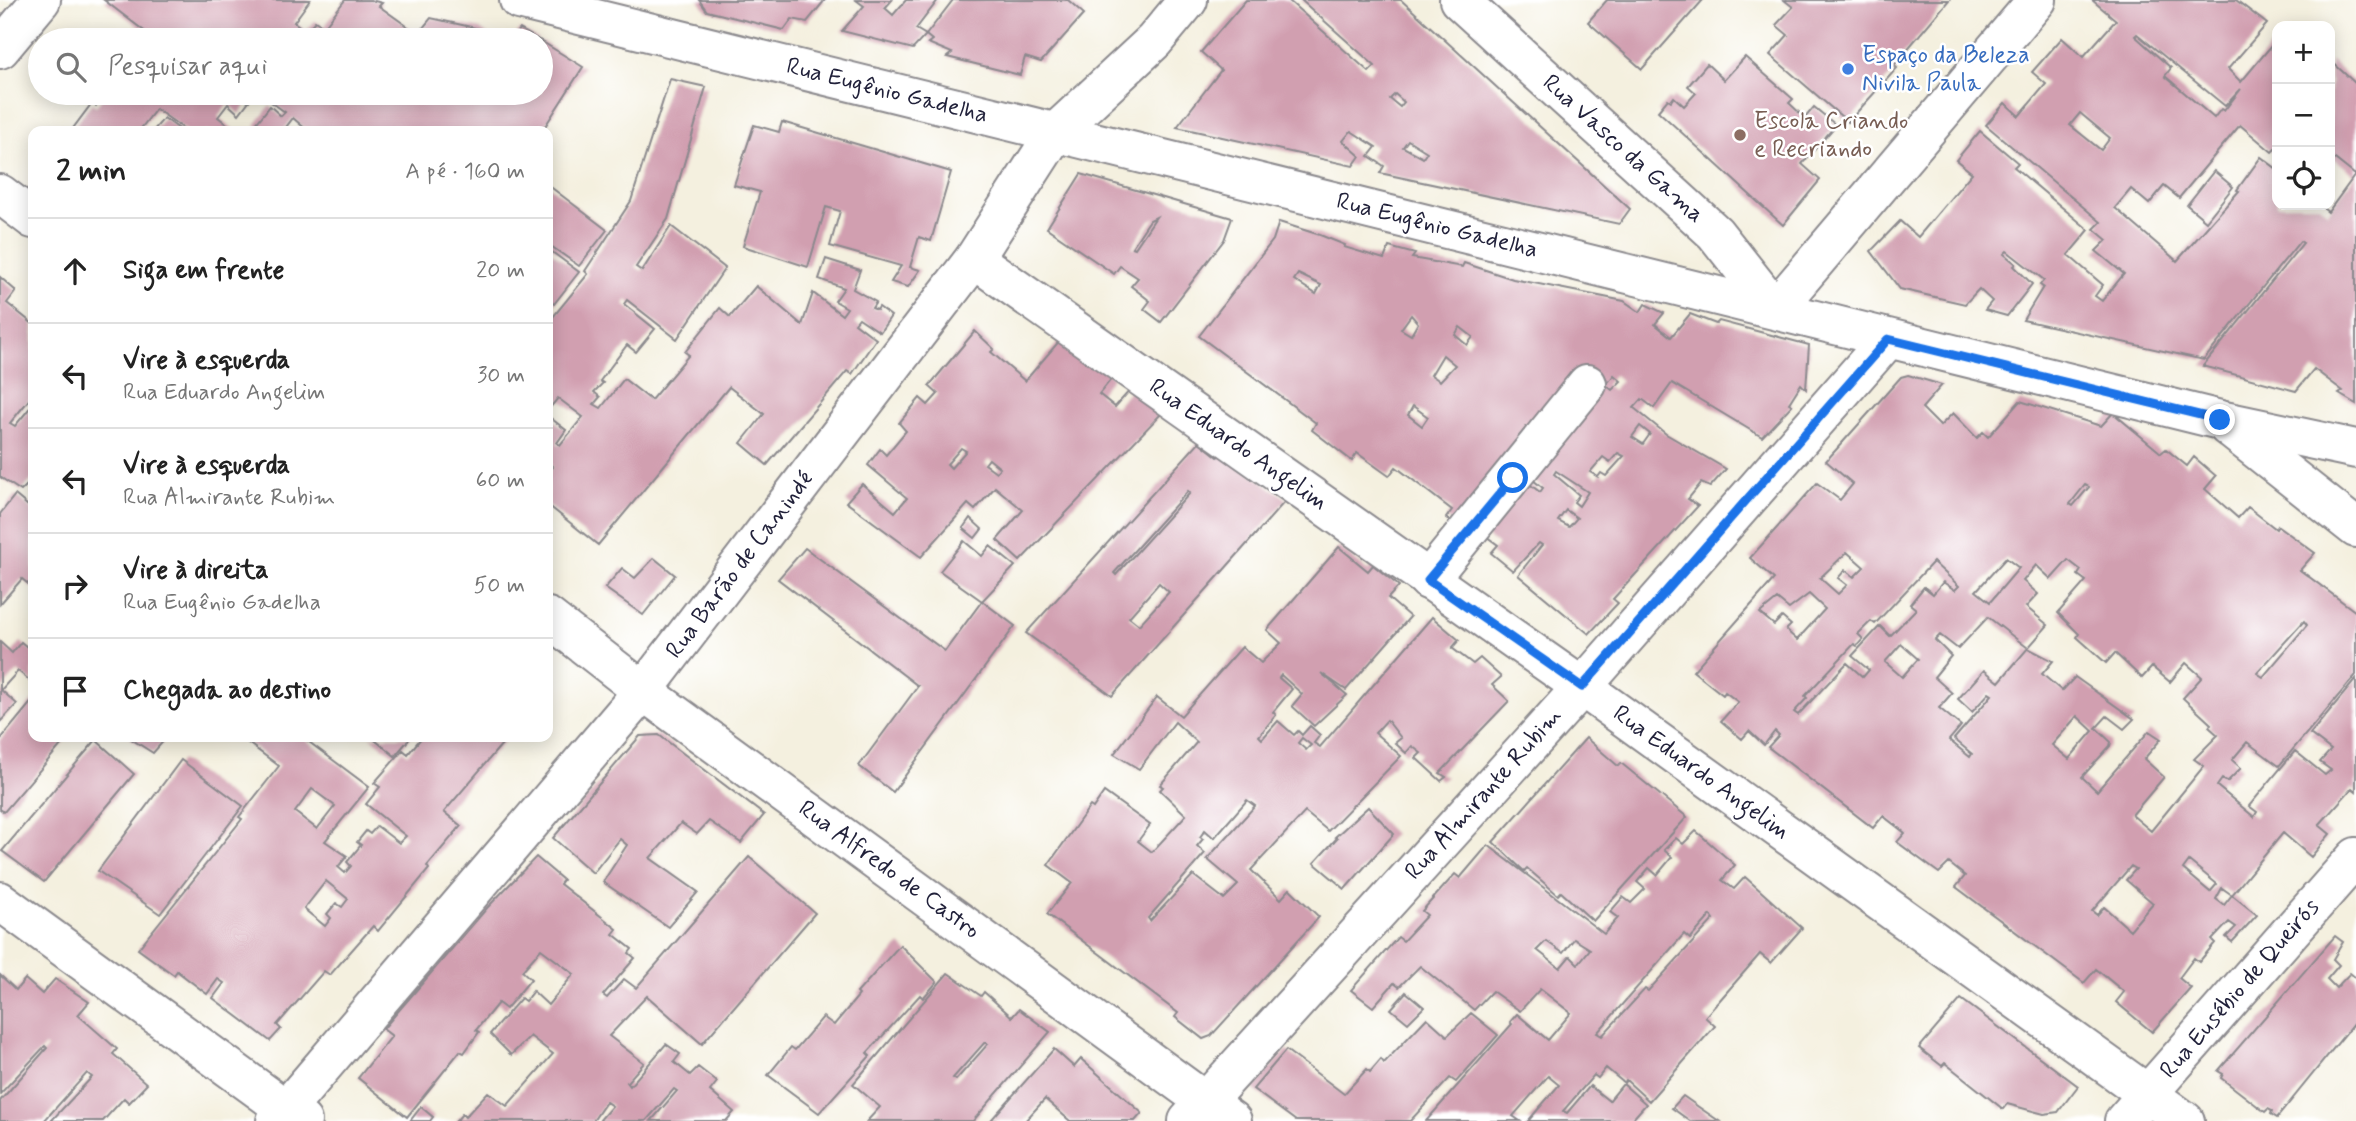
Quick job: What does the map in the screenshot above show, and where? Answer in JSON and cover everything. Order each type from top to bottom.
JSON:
[{"type":"street","points":[[0,49],[41,0]]},
{"type":"street","name":"Rua Eugênio Gadelha","points":[[519,0],[614,11],[1055,133],[2220,420],[2356,449]]},
{"type":"street","name":"Rua Barão de Canindé","points":[[288,1117],[643,691],[974,258],[1055,133],[1154,41],[1188,0]]},
{"type":"street","name":"Rua Vasco da Gama","points":[[1459,0],[1715,233],[1775,309]]},
{"type":"street","points":[[1775,309],[2037,0]]},
{"type":"street","points":[[0,194],[28,215]]},
{"type":"street","name":"Rua Eduardo Angelim","points":[[974,258],[1582,687],[2136,1108],[2185,1121]]},
{"type":"street","name":"Rua Almirante Rubim","points":[[1208,1115],[1888,339]]},
{"type":"street","points":[[1428,580],[1587,384]]},
{"type":"street","points":[[2220,420],[2356,528]]},
{"type":"street","name":"Rua Alfredo de Castro","points":[[553,621],[1208,1115]]},
{"type":"street","name":"Rua Eusébio de Queirós","points":[[2136,1108],[2356,857]]},
{"type":"street","points":[[0,901],[288,1117]]},
{"type":"building","points":[[104,0],[310,0],[294,22],[302,28],[140,28]]},
{"type":"building","points":[[345,0],[371,0],[382,3],[379,6],[410,28],[309,28],[315,21],[324,27]]},
{"type":"building","points":[[699,0],[825,0],[807,22],[792,19],[784,30],[707,11]]},
{"type":"building","points":[[856,0],[892,0],[885,8],[893,15],[906,0],[938,0],[916,29],[926,35],[913,49],[842,31],[864,6]]},
{"type":"building","points":[[953,0],[1068,0],[1084,14],[1041,62],[1025,57],[1020,75],[947,57],[952,53],[928,43],[932,40],[926,35]]},
{"type":"building","points":[[1246,0],[1288,0],[1369,72],[1375,66],[1301,0],[1401,0],[1630,209],[1619,224],[1380,173],[1384,166],[1369,156],[1376,147],[1351,131],[1343,141],[1360,156],[1353,166],[1177,127],[1221,70],[1201,52]],"holes":[[[1395,94],[1404,102],[1400,107],[1390,99]],[[1408,140],[1427,152],[1423,158],[1403,147]]]},
{"type":"building","points":[[1607,0],[1703,0],[1642,69],[1588,22]]},
{"type":"building","points":[[1784,0],[1949,0],[1894,65],[1897,68],[1848,122],[1770,55],[1788,35],[1776,25],[1793,7]]},
{"type":"building","points":[[2092,0],[2236,0],[2267,24],[2228,69],[2241,82],[2272,45],[2272,152],[2240,125],[2179,198],[2164,186],[2149,204],[2131,189],[2115,208],[2177,261],[2239,191],[2237,190],[2261,157],[2272,165],[2272,210],[2335,210],[2335,202],[2355,175],[2335,159],[2335,65],[2356,84],[2356,404],[2339,394],[2343,391],[2314,369],[2296,391],[2203,366],[2303,243],[2300,241],[2204,360],[2023,320],[2043,287],[2040,285],[2044,280],[2007,251],[2004,254],[2032,284],[2007,316],[1985,310],[1992,301],[1979,289],[1965,304],[1900,289],[1871,251],[1900,221],[1918,237],[1972,173],[1956,160],[1980,131],[2018,163],[2014,167],[2089,230],[2068,255],[2103,285],[2095,296],[2102,301],[2124,274],[2096,251],[2107,240],[2094,229],[2101,222],[1986,125],[2005,103],[2019,116],[2046,84],[2032,72],[2062,38],[2083,57],[2116,20]],"holes":[[[2137,34],[2225,106],[2241,89],[2224,111],[2221,109],[2214,118],[2165,76],[2171,68],[2135,36]],[[2080,113],[2110,138],[2101,150],[2070,125]]]},
{"type":"building","points":[[431,18],[476,28],[423,28]]},
{"type":"building","points":[[553,48],[583,67],[545,126],[302,126],[293,118],[287,126],[255,125],[270,106],[281,116],[285,112],[275,105],[553,105]]},
{"type":"building","points":[[1745,57],[1793,99],[1789,103],[1805,118],[1814,107],[1836,125],[1802,164],[1820,180],[1783,225],[1658,111],[1668,99],[1671,101],[1674,97],[1684,106],[1696,93],[1688,86],[1707,64],[1724,80]]},
{"type":"building","points":[[670,79],[706,87],[668,219],[636,267],[642,271],[671,226],[725,268],[677,339],[627,300],[624,304],[655,329],[636,352],[627,345],[600,381],[603,383],[594,392],[600,397],[594,404],[601,408],[624,379],[651,400],[689,355],[685,352],[720,308],[730,317],[756,286],[802,325],[813,293],[842,315],[847,308],[835,301],[844,288],[819,279],[826,259],[860,270],[853,289],[876,302],[872,308],[877,310],[879,307],[891,316],[880,332],[859,318],[855,323],[876,339],[852,374],[847,371],[767,465],[741,443],[764,414],[729,387],[598,545],[553,509],[553,420],[566,430],[557,443],[560,445],[583,417],[558,398],[553,404],[553,317],[588,274],[585,271],[631,201]]},
{"type":"building","points":[[90,105],[227,105],[218,117],[230,126],[180,126],[156,109],[143,126],[75,126]]},
{"type":"building","points":[[229,105],[246,105],[239,114]]},
{"type":"building","points":[[164,118],[175,126],[157,126]]},
{"type":"building","points":[[782,122],[951,172],[931,241],[919,237],[910,267],[920,270],[908,287],[891,282],[901,266],[830,246],[840,211],[826,207],[808,267],[743,246],[760,192],[734,185],[754,125],[779,132]]},
{"type":"building","points":[[2214,171],[2233,187],[2206,221],[2187,205]]},
{"type":"building","points":[[1081,174],[1232,218],[1224,240],[1161,322],[1144,309],[1150,301],[1131,286],[1138,278],[1120,266],[1114,274],[1047,228]],"holes":[[[1156,217],[1135,248],[1132,247],[1150,220]]]},
{"type":"building","points":[[553,189],[607,230],[579,266],[553,248]]},
{"type":"building","points":[[1279,222],[1384,259],[1389,247],[1415,254],[1412,258],[1462,267],[1464,263],[1513,279],[1624,301],[1640,312],[1645,304],[1664,313],[1655,324],[1671,337],[1690,314],[1716,324],[1719,321],[1809,345],[1806,389],[1801,384],[1789,403],[1792,405],[1762,437],[1672,383],[1654,408],[1642,399],[1634,408],[1666,434],[1726,469],[1710,487],[1701,483],[1688,499],[1698,506],[1613,599],[1618,603],[1589,634],[1518,575],[1542,545],[1539,543],[1513,571],[1491,553],[1498,545],[1479,531],[1521,478],[1540,492],[1543,488],[1533,480],[1547,464],[1536,455],[1463,530],[1446,518],[1452,510],[1396,467],[1389,476],[1357,453],[1352,461],[1312,430],[1316,423],[1199,336],[1273,240]],"holes":[[[1298,274],[1321,285],[1316,294],[1294,280]],[[1411,315],[1418,323],[1411,335],[1401,329]],[[1460,327],[1473,337],[1467,345],[1455,335]],[[1443,355],[1455,365],[1440,381],[1431,375]],[[1614,375],[1621,381],[1612,390],[1606,385]],[[1413,406],[1428,417],[1422,426],[1408,415]],[[1640,426],[1650,434],[1643,444],[1632,437]],[[1618,453],[1624,456],[1606,476],[1601,473],[1598,477],[1590,472],[1603,457],[1610,462]],[[1556,471],[1588,492],[1579,506],[1574,502],[1579,495],[1554,474]],[[1566,510],[1577,518],[1569,527],[1558,521]]]},
{"type":"building","points":[[553,253],[579,272],[553,303]]},
{"type":"building","points":[[0,277],[16,291],[7,303],[28,320],[28,401],[10,423],[15,426],[28,410],[28,484],[21,491],[0,477]]},
{"type":"building","points":[[975,331],[994,349],[991,352],[1025,381],[1061,339],[1113,377],[1099,394],[1115,407],[1130,390],[1162,413],[1020,561],[997,540],[1023,510],[995,487],[975,510],[968,504],[921,557],[846,502],[862,484],[895,512],[907,498],[868,465],[880,449],[886,455],[906,431],[899,423],[920,398],[928,405],[938,394],[929,386]],"holes":[[[961,448],[966,451],[951,468],[947,464]],[[989,459],[1000,468],[996,472],[985,464]]]},
{"type":"building","points":[[1908,375],[1942,385],[1922,408],[1940,426],[1953,413],[1977,438],[1983,432],[1988,437],[2020,401],[2101,426],[2113,413],[2161,453],[2166,449],[2187,466],[2194,457],[2216,476],[2205,489],[2238,518],[2248,507],[2276,529],[2278,526],[2315,553],[2300,570],[2356,612],[2356,675],[2279,766],[2247,742],[2232,760],[2241,768],[2227,782],[2222,779],[2217,786],[2254,817],[2257,812],[2249,806],[2295,751],[2325,775],[2331,770],[2320,762],[2331,750],[2310,734],[2356,679],[2356,791],[2352,788],[2319,825],[2330,834],[2311,857],[2283,833],[2232,895],[2257,915],[2232,942],[2226,937],[2236,927],[2229,922],[2212,940],[2215,943],[2199,962],[2194,958],[2179,978],[2191,988],[2152,1032],[2116,1002],[2124,992],[2096,969],[2084,983],[1956,887],[1965,876],[1949,863],[1939,873],[1897,842],[1905,833],[1883,816],[1873,828],[1768,747],[1779,735],[1775,731],[1764,745],[1749,731],[1742,739],[1721,721],[1738,702],[1725,692],[1723,695],[1693,671],[1774,579],[1750,558],[1817,483],[1840,500],[1853,484],[1826,461],[1901,377]],"holes":[[[2085,485],[2089,487],[2073,506],[2070,504]],[[1847,552],[1864,567],[1854,577],[1845,570],[1838,578],[1847,585],[1838,594],[1820,578]],[[2006,558],[2019,568],[1990,602],[1976,591]],[[2068,560],[2081,570],[2078,575],[2086,581],[2058,613],[2079,634],[2077,637],[2106,663],[2115,653],[2142,678],[2152,667],[2170,682],[2186,663],[2202,677],[2183,698],[2211,724],[2209,727],[2218,735],[2194,759],[2204,766],[2151,831],[2132,815],[2164,777],[2144,759],[2161,739],[2149,731],[2097,791],[2082,777],[2110,746],[2111,742],[2096,728],[2107,716],[2124,729],[2134,719],[2075,677],[2062,691],[2042,674],[2053,661],[2028,648],[2048,625],[2026,607],[2038,594],[2023,581],[2036,565],[2051,579]],[[1933,562],[1959,586],[1955,590],[1943,582],[1933,594],[1924,587],[1910,604],[1916,609],[1890,636],[1880,626],[1852,656],[1869,670],[1863,677],[1847,663],[1798,715],[1794,712],[1807,698],[1805,696],[1854,644],[1857,646],[1863,639],[1858,634],[1871,621],[1875,624]],[[1809,594],[1825,609],[1797,640],[1786,630],[1791,625],[1782,617],[1774,625],[1760,613],[1777,599],[1789,609]],[[1988,617],[2028,648],[1999,682],[1984,670],[1958,699],[1972,712],[1989,693],[1992,695],[1954,739],[1972,754],[1970,757],[1949,740],[1961,726],[1939,708],[1952,693],[1934,677],[1951,656],[1935,640],[1940,635],[1958,649]],[[2304,621],[2307,625],[2263,677],[2257,673]],[[1901,644],[1918,659],[1902,677],[1885,662]],[[2077,716],[2093,731],[2069,759],[2052,745]],[[2189,861],[2217,884],[2210,892],[2183,869]],[[2131,866],[2136,869],[2126,880],[2153,903],[2130,930],[2104,907],[2097,915],[2092,911]],[[2222,888],[2232,895],[2224,905],[2216,899]]]},
{"type":"building","points":[[1199,442],[1218,457],[1222,453],[1287,499],[1112,696],[1026,633]],"holes":[[[1188,491],[1190,493],[1116,575],[1114,573]],[[1159,583],[1169,592],[1139,625],[1129,617]]]},
{"type":"building","points":[[15,495],[28,506],[28,584],[22,579],[0,604],[0,514]]},
{"type":"building","points":[[970,518],[982,529],[975,538],[963,528]]},
{"type":"building","points":[[964,541],[982,556],[990,546],[1015,566],[982,601],[940,571]]},
{"type":"building","points":[[1339,547],[1368,571],[1373,565],[1399,586],[1388,598],[1410,617],[1346,690],[1321,673],[1347,695],[1314,726],[1292,706],[1302,694],[1281,675],[1279,678],[1292,689],[1273,712],[1276,715],[1259,736],[1262,739],[1278,721],[1294,735],[1298,731],[1302,735],[1310,726],[1320,735],[1314,743],[1320,747],[1432,617],[1459,640],[1452,648],[1473,664],[1480,658],[1501,677],[1492,685],[1509,701],[1440,773],[1446,777],[1441,781],[1416,758],[1421,753],[1412,746],[1406,753],[1395,743],[1401,738],[1387,720],[1375,733],[1401,756],[1328,831],[1305,812],[1251,870],[1281,899],[1290,889],[1319,917],[1211,1036],[1203,1039],[1175,1017],[1178,1013],[1047,914],[1072,883],[1048,865],[1090,806],[1093,808],[1104,792],[1150,825],[1138,841],[1152,852],[1186,815],[1160,790],[1163,787],[1160,785],[1197,742],[1175,722],[1139,769],[1114,754],[1157,697],[1181,716],[1242,647],[1261,663],[1281,643],[1267,630]],"holes":[[[1302,738],[1311,745],[1306,750],[1298,743]],[[1247,800],[1255,806],[1207,859],[1238,885],[1224,899],[1193,875],[1150,921],[1148,918],[1205,853],[1197,846],[1203,839],[1200,837],[1205,830],[1214,838]]]},
{"type":"building","points":[[805,548],[945,651],[982,601],[1015,626],[893,792],[859,766],[918,686],[778,579]]},
{"type":"building","points":[[654,558],[675,575],[643,615],[605,588],[622,568],[635,578]]},
{"type":"building","points":[[0,642],[12,653],[21,642],[28,648],[28,679],[18,671],[1,690],[17,704],[0,722]]},
{"type":"building","points":[[28,706],[28,742],[64,742],[4,812],[0,809],[0,740]]},
{"type":"building","points":[[659,735],[764,815],[741,843],[709,821],[697,834],[681,823],[650,858],[698,892],[668,927],[603,882],[627,845],[620,839],[593,873],[553,838],[640,736]]},
{"type":"building","points":[[1586,738],[1618,766],[1621,763],[1687,817],[1593,921],[1561,892],[1558,895],[1527,868],[1524,871],[1493,842]]},
{"type":"building","points":[[94,742],[98,742],[134,774],[44,882],[2,851]]},
{"type":"building","points":[[136,742],[163,742],[153,753]]},
{"type":"building","points":[[247,742],[309,742],[369,787],[325,841],[347,856],[338,867],[345,873],[351,866],[347,862],[361,845],[357,842],[366,831],[370,834],[377,826],[399,843],[406,836],[366,804],[380,787],[374,783],[403,750],[408,754],[418,742],[504,742],[444,812],[461,826],[427,866],[429,869],[378,931],[373,926],[330,975],[324,971],[277,1025],[281,1029],[270,1041],[213,998],[224,983],[218,979],[207,994],[177,971],[174,975],[138,949],[242,819],[239,817],[279,766]],"holes":[[[312,789],[335,806],[317,829],[295,812]],[[326,881],[348,899],[342,907],[336,903],[327,914],[331,918],[325,926],[304,909]]]},
{"type":"building","points":[[377,742],[407,742],[395,756]]},
{"type":"building","points":[[181,760],[243,806],[160,914],[98,871]]},
{"type":"building","points":[[1368,807],[1394,834],[1345,889],[1314,863],[1337,838],[1335,837]]},
{"type":"building","points":[[1696,831],[1735,865],[1722,880],[1734,889],[1745,877],[1802,928],[1771,963],[1760,954],[1705,1017],[1715,1026],[1649,1101],[1626,1080],[1624,1083],[1606,1068],[1598,1078],[1594,1075],[1563,1111],[1567,1113],[1590,1086],[1609,1101],[1623,1084],[1646,1104],[1631,1121],[1528,1121],[1559,1085],[1548,1076],[1513,1116],[1520,1121],[1426,1121],[1512,1024],[1510,1022],[1517,1014],[1548,1040],[1571,1013],[1540,989],[1520,1011],[1492,991],[1474,1010],[1420,966],[1399,987],[1394,983],[1373,1007],[1351,990],[1398,937],[1403,941],[1427,915],[1422,911],[1455,874],[1460,878],[1488,845],[1604,934],[1618,918],[1610,912],[1623,897],[1631,903],[1645,889],[1637,882],[1649,868],[1657,875],[1672,857],[1664,850],[1676,838],[1683,844]],"holes":[[[1711,915],[1714,919],[1648,991],[1645,989],[1602,1036],[1597,1033],[1684,934],[1690,939]],[[1574,939],[1590,949],[1578,964],[1570,956],[1560,968],[1537,950],[1546,941],[1563,953]]]},
{"type":"building","points":[[536,857],[563,880],[560,884],[617,929],[613,934],[632,949],[629,953],[635,958],[603,995],[607,998],[624,979],[636,988],[749,857],[815,913],[702,1044],[647,996],[609,1036],[644,1063],[627,1082],[630,1086],[666,1044],[680,1054],[674,1062],[690,1075],[698,1067],[717,1082],[710,1091],[734,1112],[726,1121],[651,1121],[677,1091],[674,1089],[646,1121],[599,1121],[612,1106],[606,1102],[593,1121],[456,1121],[462,1114],[465,1117],[488,1092],[507,1106],[553,1054],[530,1036],[511,1055],[490,1034],[521,998],[525,1001],[533,991],[548,1005],[574,974],[541,949],[522,971],[531,979],[506,1009],[498,1003],[476,1030],[479,1032],[464,1053],[460,1051],[407,1117],[358,1078],[392,1036],[383,1029],[487,908]]},
{"type":"building","points":[[2335,936],[2343,942],[2333,959],[2339,965],[2327,979],[2336,988],[2350,973],[2356,978],[2356,1025],[2354,1023],[2277,1118],[2271,1114],[2272,1111],[2268,1109],[2265,1112],[2221,1078],[2223,1074],[2218,1071]]},
{"type":"building","points":[[900,945],[937,982],[923,998],[920,995],[867,1053],[870,1056],[819,1113],[768,1075],[791,1047],[795,1050],[823,1017],[834,1025],[859,995],[857,993]]},
{"type":"building","points":[[948,973],[981,996],[984,992],[1012,1017],[1019,1009],[1050,1032],[973,1121],[867,1121],[880,1107],[853,1084]],"holes":[[[985,1042],[988,1044],[956,1080],[953,1078]]]},
{"type":"building","points":[[0,975],[16,990],[25,979],[42,994],[55,979],[89,1002],[78,1015],[117,1049],[113,1054],[147,1084],[129,1103],[124,1098],[103,1121],[51,1121],[92,1077],[87,1073],[44,1121],[0,1121],[0,1101],[47,1048],[45,1046],[0,1094]]},
{"type":"building","points":[[1406,992],[1424,1007],[1408,1023],[1391,1009]]},
{"type":"building","points":[[1961,999],[2078,1086],[2058,1112],[2044,1114],[2007,1104],[2003,1109],[1945,1063],[1942,1066],[1919,1048]]},
{"type":"building","points":[[1471,1013],[1498,1035],[1456,1082],[1450,1078],[1410,1121],[1296,1121],[1253,1089],[1286,1050],[1344,1094],[1367,1069],[1370,1072],[1381,1059],[1384,1063],[1427,1018],[1447,1036]]},
{"type":"building","points":[[1054,1049],[1074,1067],[1081,1059],[1142,1113],[1135,1121],[1070,1121],[1045,1099],[1025,1121],[991,1120]]},
{"type":"building","points":[[1683,1096],[1719,1121],[1690,1121],[1672,1108]]},
{"type":"building","points":[[421,1107],[433,1117],[430,1121],[410,1121]]},
{"type":"place","name":"Espaço da Beleza Nivila Paula","points":[[1848,69]]},
{"type":"place","name":"Escola Criando e Recriando","points":[[1740,135]]},
{"type":"route","points":[[1513,478],[1428,580],[1582,687],[1888,339],[2220,420]]}]
